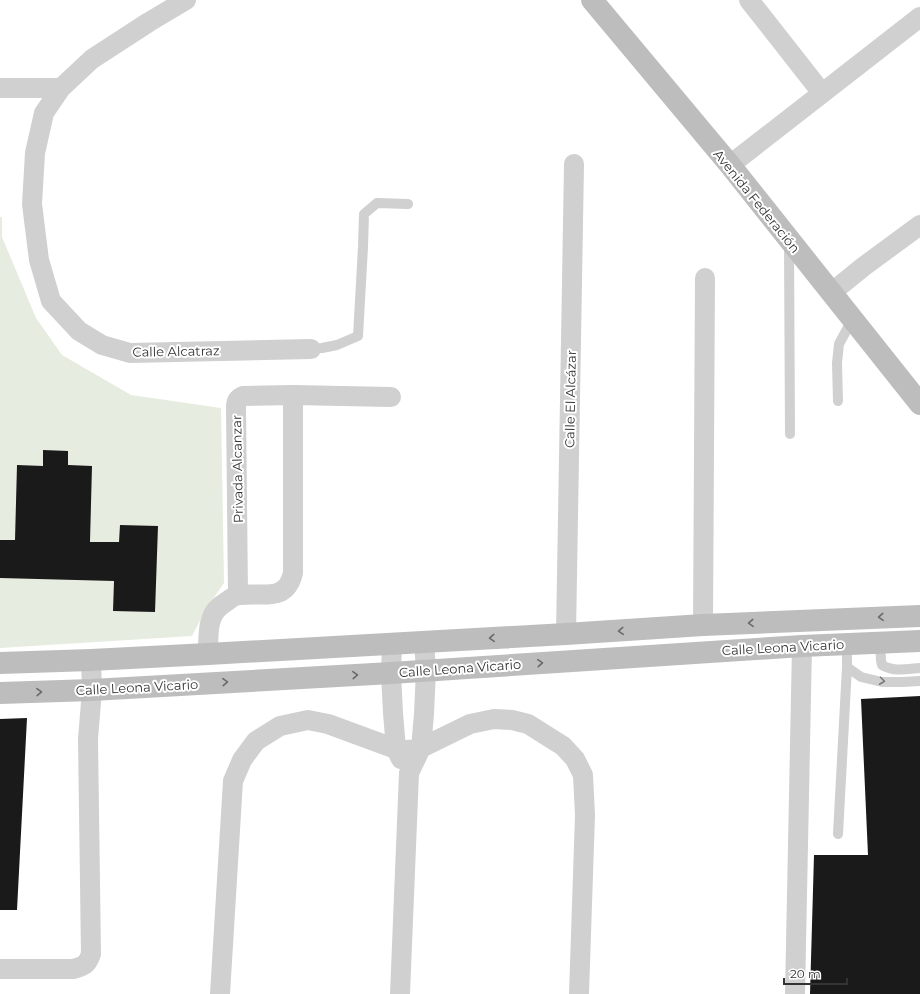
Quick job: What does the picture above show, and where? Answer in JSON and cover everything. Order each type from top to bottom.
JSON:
[{"type":"main road","name":"Avenida Federación","points":[[592,0],[730,165],[788,240],[920,404]]},
{"type":"main road","name":"Calle Leona Vicario","points":[[0,663],[208,654],[703,625],[920,616]]},
{"type":"main road","name":"Calle Leona Vicario","points":[[0,693],[92,690],[802,646],[920,641]]},
{"type":"street","name":"Calle Alcatraz","points":[[186,0],[92,59],[61,88],[44,113],[35,153],[32,204],[39,260],[51,301],[79,331],[102,345],[130,353],[311,349]]},
{"type":"street","points":[[749,0],[822,93]]},
{"type":"street","points":[[730,165],[920,17]]},
{"type":"street","points":[[0,88],[61,88]]},
{"type":"street","name":"Calle El Alcázar","points":[[566,634],[574,164]]},
{"type":"street","points":[[831,293],[863,267],[920,226]]},
{"type":"street","points":[[703,625],[705,278]]},
{"type":"street","points":[[208,654],[210,621],[215,611],[221,605],[238,595],[276,594],[285,589],[291,581],[293,573],[293,395]]},
{"type":"street","name":"Privada Alcanzar","points":[[238,595],[236,402],[239,398],[243,396],[293,395],[391,397]]},
{"type":"street","points":[[400,994],[409,773],[421,748],[426,670],[424,642]]},
{"type":"street","points":[[392,644],[393,713],[396,750],[409,773]]},
{"type":"street","points":[[795,994],[802,646]]},
{"type":"street","points":[[0,969],[73,969],[88,962],[91,954],[88,739],[92,690],[91,660]]},
{"type":"street","points":[[220,994],[233,781],[242,760],[256,741],[280,726],[308,720],[328,724],[396,750],[404,750],[421,748],[470,724],[494,719],[512,720],[528,724],[563,746],[575,759],[583,775],[585,815],[579,994]]},
{"type":"lane","points":[[311,349],[338,345],[358,336],[364,214],[377,202],[408,204]]},
{"type":"lane","points":[[788,240],[790,434]]},
{"type":"lane","points":[[838,401],[836,363],[840,344],[852,320]]},
{"type":"lane","points":[[880,643],[882,665],[887,668],[894,669],[920,668]]},
{"type":"lane","points":[[838,834],[847,644]]},
{"type":"lane","points":[[847,667],[861,677],[882,682],[920,681]]},
{"type":"shaded area","points":[[0,217],[2,217],[2,237],[36,318],[62,355],[131,395],[221,408],[224,583],[206,609],[192,636],[0,648]]},
{"type":"building","points":[[43,450],[68,451],[68,465],[92,466],[90,542],[119,542],[120,525],[158,526],[155,612],[113,611],[114,581],[0,578],[0,540],[15,540],[17,465],[43,466]]},
{"type":"building","points":[[920,696],[920,994],[810,994],[814,855],[868,855],[861,699]]},
{"type":"building","points":[[27,718],[17,910],[0,910],[0,719]]}]
